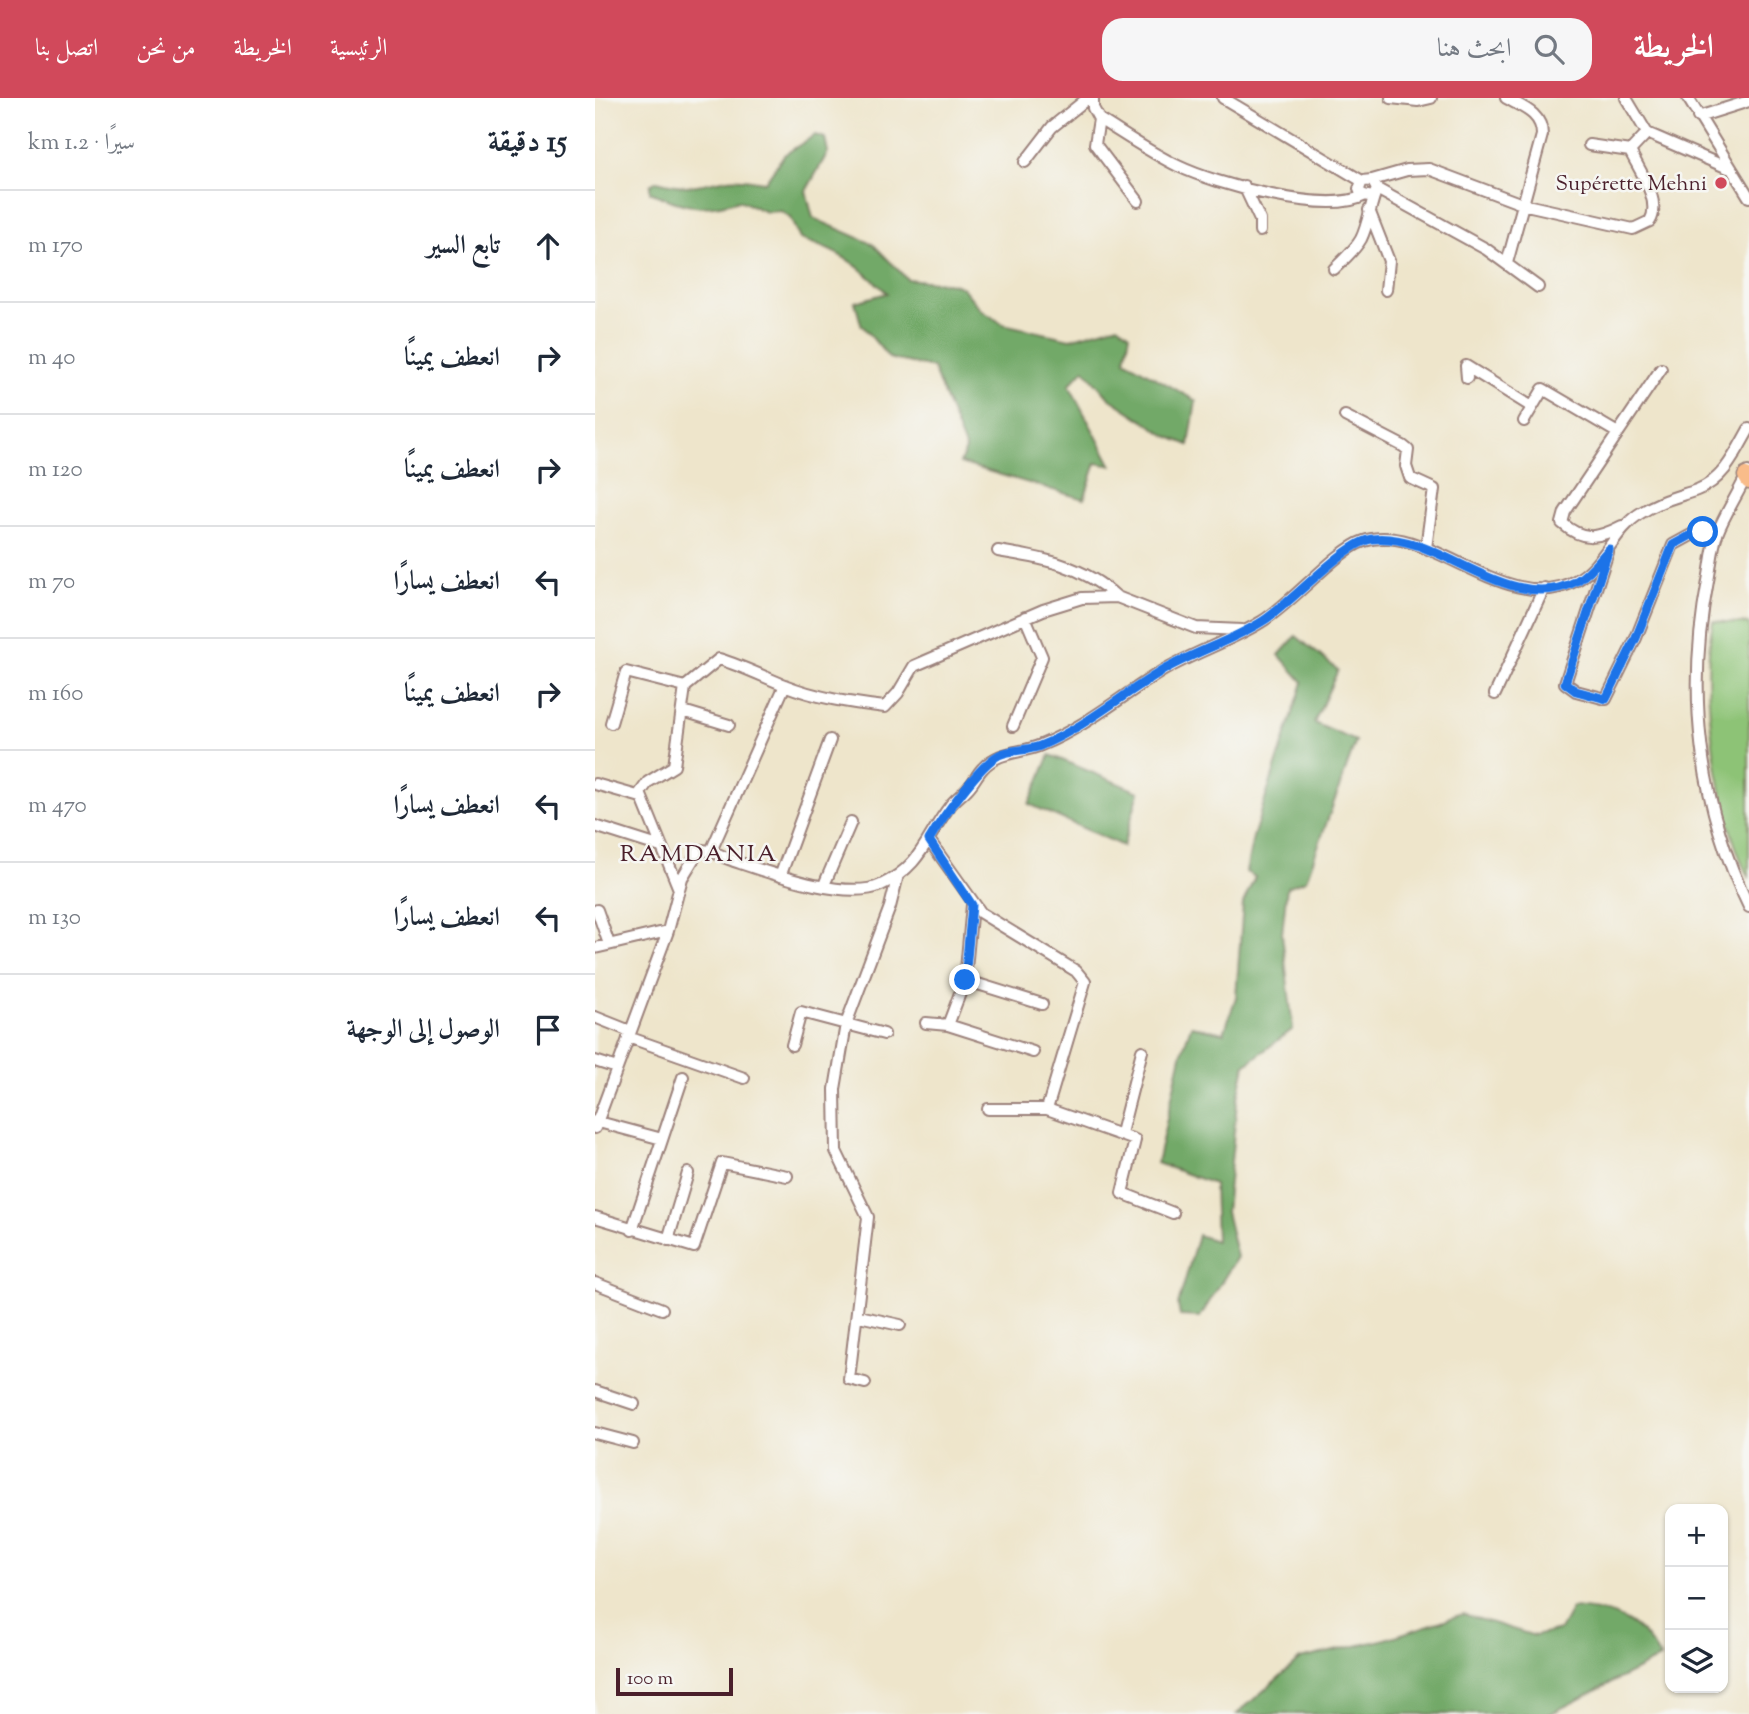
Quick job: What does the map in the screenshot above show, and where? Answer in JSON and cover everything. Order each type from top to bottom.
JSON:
[{"type":"street","points":[[1025,162],[1052,127],[1091,98],[1099,119],[1181,168],[1244,186],[1321,203],[1347,202],[1407,170],[1429,169],[1522,204],[1626,229],[1640,228],[1653,216],[1654,205],[1630,151]]},
{"type":"street","points":[[1223,98],[1369,189],[1507,263],[1538,287]]},
{"type":"street","points":[[1391,98],[1418,101],[1431,98]]},
{"type":"street","points":[[1506,98],[1534,115],[1542,127],[1507,263]]},
{"type":"street","points":[[1626,98],[1647,133],[1728,168]]},
{"type":"street","points":[[1688,98],[1728,168],[1749,197]]},
{"type":"street","points":[[1697,117],[1749,101]]},
{"type":"street","points":[[1099,119],[1095,145],[1138,201]]},
{"type":"street","points":[[1630,151],[1647,133]]},
{"type":"street","points":[[1590,145],[1630,151]]},
{"type":"street","points":[[1244,186],[1259,220],[1260,231]]},
{"type":"street","points":[[1334,269],[1360,241],[1369,210],[1369,189]]},
{"type":"street","points":[[1369,210],[1388,261],[1386,290]]},
{"type":"street","points":[[1467,378],[1466,366],[1532,407]]},
{"type":"street","points":[[1661,369],[1565,512],[1562,523],[1571,531],[1600,537],[1625,525],[1658,502],[1699,489],[1716,480],[1732,460],[1749,429]]},
{"type":"street","points":[[1524,421],[1542,389],[1618,433]]},
{"type":"street","points":[[1345,415],[1408,450],[1406,466],[1410,478],[1434,489],[1426,548]]},
{"type":"street","points":[[1748,476],[1717,535],[1698,652],[1699,732],[1719,834],[1730,868],[1749,907]]},
{"type":"street","points":[[662,1139],[596,1124],[668,931],[679,889],[695,853],[711,851],[824,886],[855,890],[880,886],[921,856],[952,804],[982,768],[999,755],[1039,746],[1166,669],[1245,630],[1291,601],[1352,546],[1382,539],[1426,548],[1490,579],[1544,589],[1575,581],[1609,549],[1625,525]]},
{"type":"street","points":[[1609,549],[1565,683],[1576,691],[1606,699],[1636,638],[1673,545],[1695,533],[1717,535]]},
{"type":"street","points":[[997,551],[1039,558],[1086,572],[1117,597],[1196,628],[1245,630]]},
{"type":"street","points":[[1495,694],[1544,589]]},
{"type":"street","points":[[679,889],[641,797],[643,786],[674,766],[685,687],[719,659],[743,666],[785,685],[842,702],[885,707],[898,693],[913,666],[1025,617],[1082,598],[1117,597]]},
{"type":"street","points":[[1013,726],[1042,657],[1025,617]]},
{"type":"street","points":[[611,723],[626,672],[685,687]]},
{"type":"street","points":[[711,851],[785,685]]},
{"type":"street","points":[[683,711],[729,725]]},
{"type":"street","points":[[781,874],[830,740]]},
{"type":"street","points":[[595,784],[641,797]]},
{"type":"street","points":[[824,886],[851,822]]},
{"type":"street","points":[[595,827],[661,847]]},
{"type":"street","points":[[929,840],[972,905],[1076,971],[1085,982],[1047,1109]]},
{"type":"street","points":[[865,1383],[849,1379],[859,1316],[868,1217],[836,1151],[835,1089],[846,1024],[890,907],[898,875]]},
{"type":"street","points":[[948,1025],[965,980],[972,905]]},
{"type":"street","points":[[597,910],[609,944]]},
{"type":"street","points":[[595,948],[668,931]]},
{"type":"street","points":[[965,980],[1042,1004]]},
{"type":"street","points":[[792,1045],[800,1013],[884,1034]]},
{"type":"street","points":[[595,1017],[629,1034],[744,1078]]},
{"type":"street","points":[[926,1023],[948,1025],[1033,1052]]},
{"type":"street","points":[[1121,1133],[1142,1051]]},
{"type":"street","points":[[595,1061],[617,1068]]},
{"type":"street","points":[[632,1230],[683,1077]]},
{"type":"street","points":[[988,1108],[1047,1109],[1135,1140],[1122,1193],[1173,1213]]},
{"type":"street","points":[[595,1217],[694,1247],[722,1163],[787,1176]]},
{"type":"street","points":[[668,1240],[688,1173]]},
{"type":"street","points":[[595,1283],[662,1309]]},
{"type":"street","points":[[859,1316],[900,1325]]},
{"type":"street","points":[[595,1391],[634,1404]]},
{"type":"street","points":[[595,1433],[633,1443]]},
{"type":"green space","points":[[815,135],[825,138],[828,152],[806,191],[813,218],[873,244],[907,279],[954,284],[963,288],[981,310],[1003,324],[1070,339],[1118,325],[1130,334],[1125,360],[1196,401],[1189,445],[1167,436],[1109,398],[1084,369],[1069,385],[1112,466],[1096,463],[1084,499],[960,463],[966,450],[933,368],[889,358],[861,324],[855,302],[887,293],[866,274],[837,254],[800,239],[790,218],[781,211],[766,212],[739,200],[715,206],[694,206],[650,192],[650,185],[657,181],[686,186],[732,179],[765,182],[784,155]]},
{"type":"green space","points":[[1713,621],[1749,624],[1749,879],[1728,822],[1714,752],[1708,682]]},
{"type":"green space","points":[[1296,636],[1338,670],[1314,723],[1356,741],[1306,880],[1287,887],[1282,934],[1293,1029],[1245,1065],[1237,1102],[1226,1212],[1237,1257],[1200,1317],[1180,1316],[1178,1305],[1198,1235],[1216,1241],[1214,1184],[1157,1163],[1181,1055],[1191,1026],[1224,1033],[1236,997],[1243,903],[1255,877],[1246,872],[1253,837],[1303,682],[1279,655]]},
{"type":"green space","points":[[1050,755],[1139,792],[1123,846],[1029,804]]},
{"type":"green space","points":[[1572,1608],[1601,1612],[1624,1620],[1643,1634],[1660,1658],[1550,1714],[1237,1714],[1300,1659],[1386,1639],[1463,1614],[1535,1636],[1560,1630]]},
{"type":"place","name":"Supérette Mehni","points":[[1721,183]]},
{"type":"district","name":"RAMDANIA","points":[[699,853]]},
{"type":"route","points":[[965,980],[972,905],[968,895],[929,840],[952,804],[969,787],[982,768],[999,755],[1039,746],[1059,736],[1166,669],[1262,622],[1291,601],[1352,546],[1370,539],[1394,540],[1426,548],[1490,579],[1544,589],[1565,586],[1575,581],[1586,574],[1609,549],[1565,683],[1576,691],[1608,699],[1673,545],[1695,533],[1703,532]]}]
